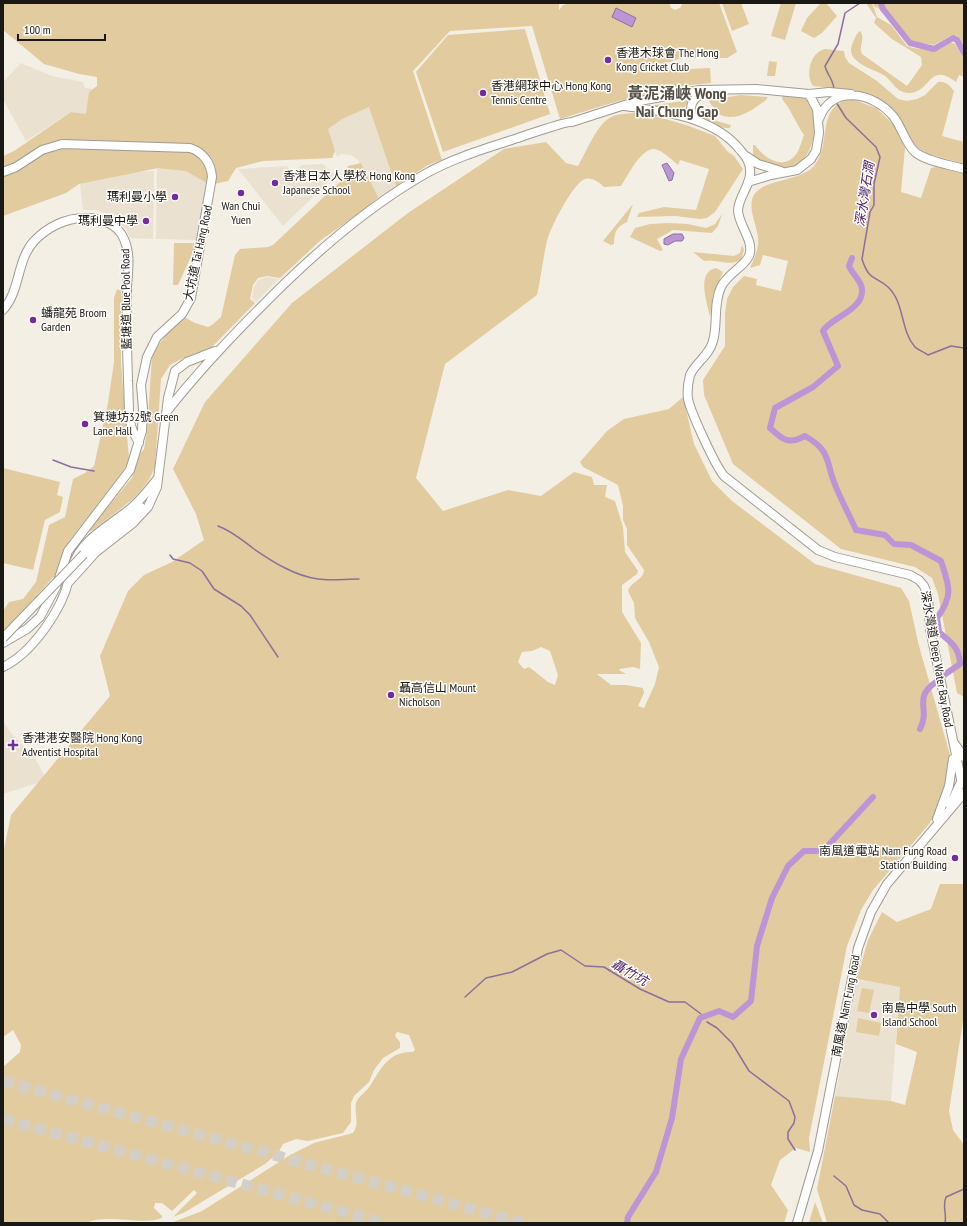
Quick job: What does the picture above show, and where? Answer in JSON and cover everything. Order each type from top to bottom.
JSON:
[{"type":"main road","points":[[168,410],[198,372],[218,350],[298,269],[357,220],[410,184],[443,166],[506,142],[558,126],[568,121],[572,122],[634,102],[693,91],[753,89],[834,96],[851,94],[874,102],[889,112],[916,154],[964,169]]},
{"type":"main road","points":[[694,119],[690,108],[692,102],[695,98],[708,91]]},
{"type":"main road","points":[[748,182],[783,172],[797,170],[811,159],[818,141],[819,119],[814,100],[809,94]]},
{"type":"main road","points":[[819,119],[825,106],[834,96]]},
{"type":"main road","points":[[624,106],[694,119],[719,130],[734,143],[745,156],[758,164],[783,172]]},
{"type":"main road","name":"大坑道 Tai Hang Road","points":[[3,172],[16,167],[42,150],[68,143],[186,147],[201,153],[209,164],[212,173],[212,186],[192,292],[184,311],[157,337],[147,357],[141,378],[143,421],[139,443],[130,470],[68,551],[56,587],[40,617],[28,629],[3,643]]},
{"type":"main road","name":"深水灣道 Deep Water Bay Road","points":[[745,156],[750,168],[748,182],[741,195],[738,209],[750,246],[750,253],[746,260],[727,278],[719,291],[712,346],[707,356],[693,370],[688,383],[690,406],[715,463],[721,473],[812,545],[830,556],[910,575],[922,584],[928,596],[930,629],[952,740],[962,780]]},
{"type":"main road","name":"藍塘道 Blue Pool Road","points":[[3,310],[10,302],[19,267],[25,254],[31,245],[44,232],[64,222],[86,217],[104,221],[117,230],[124,239],[128,255],[127,346],[130,421],[139,443]]},
{"type":"main road","points":[[68,583],[96,552],[133,523],[148,507],[154,495],[158,477],[171,381],[175,371],[187,362],[218,350]]},
{"type":"main road","points":[[187,362],[196,366],[198,372]]},
{"type":"main road","points":[[3,638],[74,563],[142,505],[150,495],[158,477]]},
{"type":"main road","points":[[5,666],[27,650],[49,624],[68,583],[73,563],[81,548],[132,507],[158,477]]},
{"type":"main road","points":[[929,834],[940,814],[949,786],[952,772],[952,740]]},
{"type":"main road","name":"深水灣道 Deep Water Bay Road","points":[[952,740],[964,757]]},
{"type":"main road","name":"南風道 Nam Fung Road","points":[[947,813],[962,780]]},
{"type":"main road","name":"南風道 Nam Fung Road","points":[[797,1223],[818,1151],[858,948],[871,912],[887,884],[964,793]]},
{"type":"shaded area","points":[[3,3],[559,3],[559,10],[563,5],[570,3],[669,3],[671,8],[675,10],[680,8],[683,3],[719,3],[737,52],[727,58],[681,58],[667,63],[669,70],[710,68],[711,83],[653,92],[560,119],[532,26],[450,31],[413,71],[442,160],[428,165],[396,186],[369,107],[342,119],[328,129],[335,151],[332,158],[263,161],[236,168],[228,181],[210,185],[186,171],[158,168],[79,184],[66,193],[3,216],[3,156],[14,151],[71,112],[86,114],[89,92],[97,86],[97,77],[79,74],[44,64],[3,30]]},
{"type":"shaded area","points":[[722,3],[741,3],[749,24],[732,31]]},
{"type":"shaded area","points":[[781,3],[796,3],[785,40],[771,36]]},
{"type":"shaded area","points":[[821,3],[826,3],[837,16],[822,33],[814,38],[801,31],[807,18]]},
{"type":"shaded area","points":[[866,3],[872,3],[877,17],[891,25],[907,46],[935,51],[950,42],[955,44],[964,59],[964,77],[959,75],[956,82],[947,76],[935,76],[917,91],[905,93],[898,89],[885,76],[859,63],[853,56],[851,49],[856,36],[860,31],[862,34],[862,54],[907,86],[922,65],[921,57],[892,39],[874,23],[876,18]]},
{"type":"shaded area","points":[[873,3],[964,3],[964,46],[957,36],[952,35],[934,45],[909,41],[877,7],[875,8]]},
{"type":"shaded area","points":[[616,8],[636,18],[632,27],[612,17]]},
{"type":"shaded area","name":"香港網球中心 Hong Kong Tennis Centre","points":[[525,29],[550,114],[443,152],[416,72],[448,35]]},
{"type":"shaded area","points":[[825,49],[844,51],[845,57],[849,63],[877,81],[898,99],[907,101],[917,99],[925,95],[938,82],[943,82],[949,85],[954,91],[942,136],[964,142],[964,164],[926,153],[918,148],[913,142],[899,116],[878,98],[858,91],[813,86],[809,76],[810,65],[816,55]]},
{"type":"shaded area","points":[[769,61],[777,62],[775,76],[767,76]]},
{"type":"shaded area","points":[[21,63],[52,76],[83,82],[85,88],[94,89],[90,115],[71,112],[26,141],[3,99],[3,82]]},
{"type":"shaded area","points":[[784,93],[802,96],[810,104],[814,117],[814,133],[810,148],[802,161],[790,168],[773,167],[753,156],[753,145],[755,145],[769,158],[780,162],[786,162],[792,159],[798,151],[804,135],[782,99]]},
{"type":"shaded area","points":[[371,94],[399,186],[377,199],[358,160],[351,155],[341,154],[337,157],[326,126]]},
{"type":"shaded area","points":[[741,95],[768,97],[766,100],[744,114],[731,117],[718,114],[708,100]]},
{"type":"shaded area","points":[[688,100],[685,107],[686,115],[643,107]]},
{"type":"shaded area","points":[[847,100],[855,100],[876,108],[893,124],[905,148],[901,192],[921,198],[931,168],[937,167],[964,174],[964,697],[957,693],[938,594],[932,578],[915,567],[841,549],[733,464],[704,395],[703,380],[725,346],[725,313],[727,299],[733,287],[744,276],[757,279],[756,285],[781,291],[788,261],[763,255],[760,265],[750,268],[758,245],[751,206],[755,193],[770,184],[799,175],[814,166],[819,158],[831,111],[837,105]]},
{"type":"shaded area","points":[[702,107],[713,120],[731,125],[730,128],[720,127],[704,120],[696,113],[694,109]]},
{"type":"shaded area","points":[[635,113],[655,116],[686,125],[715,136],[728,152],[734,156],[743,169],[715,212],[707,218],[700,219],[675,216],[637,217],[639,213],[664,207],[696,210],[709,169],[680,160],[678,165],[658,150],[652,149],[647,151],[636,162],[621,186],[604,187],[593,179],[585,179],[580,182],[568,197],[549,235],[537,295],[445,364],[416,478],[443,511],[508,490],[541,496],[574,472],[592,477],[594,485],[607,485],[605,497],[615,501],[623,527],[625,552],[638,571],[637,574],[622,585],[622,612],[641,643],[640,669],[633,667],[619,670],[626,674],[597,674],[611,685],[626,685],[643,688],[644,693],[638,706],[644,708],[655,684],[659,667],[649,642],[635,618],[634,603],[628,591],[632,585],[642,577],[644,570],[627,545],[627,529],[623,520],[623,506],[618,485],[583,467],[580,462],[607,431],[624,419],[669,409],[683,397],[694,444],[712,481],[732,501],[815,564],[901,588],[909,601],[919,646],[950,755],[945,791],[938,803],[936,813],[929,824],[873,890],[861,910],[847,946],[809,1138],[810,1152],[796,1148],[780,1160],[771,1185],[788,1210],[784,1223],[171,1223],[202,1211],[290,1155],[314,1143],[353,1133],[356,1126],[356,1103],[358,1098],[368,1088],[387,1062],[398,1054],[413,1052],[415,1050],[409,1035],[397,1032],[395,1036],[400,1042],[400,1048],[383,1058],[374,1070],[369,1082],[354,1096],[351,1103],[351,1122],[343,1133],[308,1141],[296,1139],[283,1144],[278,1153],[265,1164],[185,1212],[173,1217],[197,1193],[194,1190],[172,1211],[162,1203],[155,1203],[154,1208],[162,1216],[162,1218],[154,1220],[104,1219],[86,1223],[3,1223],[3,1067],[20,1052],[21,1045],[13,1030],[3,1037],[3,854],[11,815],[110,696],[100,656],[128,591],[144,575],[172,562],[204,540],[196,514],[173,469],[205,402],[292,303],[408,213],[504,149],[546,142],[566,163],[578,166],[595,134],[608,119],[621,114]],"holes":[[[541,647],[550,651],[558,675],[555,685],[548,682],[529,667],[524,669],[518,662],[522,652],[532,651]]]},
{"type":"shaded area","points":[[361,163],[378,197],[370,206],[321,240],[280,278],[267,276],[258,278],[253,285],[250,299],[255,303],[212,347],[183,358],[170,365],[161,379],[155,466],[151,476],[138,494],[129,502],[93,530],[86,533],[132,478],[140,454],[144,449],[147,432],[152,356],[166,335],[174,325],[184,317],[195,323],[208,327],[212,325],[221,317],[235,255],[240,249],[268,247],[273,245],[343,179],[348,166]]},
{"type":"shaded area","points":[[667,163],[674,173],[672,180],[669,181],[662,165]]},
{"type":"shaded area","name":"香港日本人學校 Hong Kong Japanese School","points":[[323,164],[335,175],[314,196],[296,175],[313,197],[283,226],[238,169],[287,166],[293,173],[302,165]]},
{"type":"shaded area","points":[[157,166],[178,167],[207,174],[199,240],[156,239]]},
{"type":"shaded area","points":[[154,171],[153,239],[130,238],[126,229],[112,216],[96,210],[83,210],[80,185],[88,178],[107,173]]},
{"type":"shaded area","points":[[633,204],[627,222],[620,226],[616,231],[614,244],[611,245],[603,241]]},
{"type":"shaded area","points":[[722,214],[718,226],[712,233],[673,230],[657,239],[663,250],[660,251],[630,237],[635,228],[650,224],[688,224],[706,228],[715,224]]},
{"type":"shaded area","points":[[673,234],[682,234],[684,238],[682,241],[675,241],[668,245],[664,244],[664,239]]},
{"type":"shaded area","points":[[174,243],[197,243],[178,285],[173,285]]},
{"type":"shaded area","points":[[742,245],[744,250],[741,259],[733,263],[709,260],[704,261],[693,252],[734,256],[740,253]]},
{"type":"shaded area","points":[[716,268],[723,272],[713,295],[710,317],[705,297],[704,282],[710,271]]},
{"type":"shaded area","points":[[267,277],[279,279],[256,302],[252,298],[254,287],[258,280]]},
{"type":"shaded area","points":[[117,289],[121,291],[121,364],[129,459],[127,466],[70,540],[56,574],[6,630],[3,630],[3,611],[9,602],[23,599],[36,582],[49,525],[65,517],[73,479],[85,473],[94,466],[108,403],[114,362],[114,298]]},
{"type":"shaded area","points":[[3,468],[60,482],[57,495],[63,497],[60,512],[45,520],[33,570],[3,563]]},
{"type":"shaded area","name":"香港港安醫院 Hong Kong Adventist Hospital","points":[[3,721],[11,733],[35,758],[47,780],[3,794]]},
{"type":"shaded area","points":[[940,884],[964,884],[964,1014],[949,1111],[953,1130],[964,1145],[964,1223],[827,1223],[817,1189],[835,1096],[891,1101],[905,1105],[917,1052],[896,1044],[900,987],[857,979],[868,940],[882,912],[897,922],[931,909]]},
{"type":"shaded area","name":"南島中學 South Island School","points":[[857,979],[900,987],[891,1101],[835,1096]]},
{"type":"shaded area","points":[[862,988],[874,990],[869,1013],[857,1011]]},
{"type":"shaded area","points":[[858,1018],[881,1023],[879,1036],[856,1032]]},
{"type":"shaded area","points":[[815,1202],[823,1223],[809,1223]]},
{"type":"waterway","name":"深水灣石澗","points":[[834,90],[833,83],[825,66],[838,44],[845,13],[860,3]]},
{"type":"waterway","points":[[881,3],[883,9],[910,43],[934,49],[953,38],[957,40],[964,53]]},
{"type":"waterway","name":"深水灣石澗","points":[[836,102],[846,118],[876,147],[880,157],[874,184],[874,205],[870,212],[862,259],[867,271],[872,277],[883,283],[893,293],[900,309],[907,333],[916,348],[928,355],[951,346],[964,348]]},
{"type":"waterway","points":[[852,258],[849,266],[861,285],[862,293],[854,307],[827,326],[823,331],[838,366],[813,387],[775,408],[770,428],[786,440],[790,441],[805,436],[820,447],[827,458],[836,487],[856,530],[885,535],[894,544],[911,545],[941,561],[948,584],[948,596],[946,603],[937,618],[939,632],[954,645],[958,653],[960,664],[944,675]]},
{"type":"waterway","points":[[53,460],[71,467],[94,471]]},
{"type":"waterway","points":[[218,526],[232,533],[254,549],[293,572],[323,580],[359,579]]},
{"type":"waterway","points":[[170,555],[173,559],[190,563],[202,571],[214,589],[241,606],[250,615],[278,657]]},
{"type":"waterway","points":[[920,729],[924,715],[923,699],[929,688],[936,682]]},
{"type":"waterway","points":[[627,1223],[628,1217],[656,1172],[672,1118],[681,1059],[700,1018],[719,1011],[733,1017],[751,1001],[757,946],[772,898],[788,866],[804,851],[823,851],[873,797]]},
{"type":"waterway","name":"聶竹坑","points":[[465,997],[486,978],[512,972],[547,954],[561,950],[585,966],[604,967],[640,989],[669,1002],[685,1002],[701,1014]]},
{"type":"waterway","points":[[707,1022],[717,1028],[732,1043],[749,1071],[789,1101],[795,1117],[794,1123],[788,1132],[788,1139],[795,1150]]},
{"type":"waterway","points":[[834,1176],[846,1186],[854,1205],[862,1210],[880,1214],[889,1223]]},
{"type":"waterway","points":[[945,1223],[944,1204],[946,1197],[964,1189]]},
{"type":"tunnel","points":[[3,1081],[523,1223]]},
{"type":"tunnel","points":[[3,1119],[384,1223]]},
{"type":"place","name":"香港木球會 The Hong Kong Cricket Club","points":[[608,60]]},
{"type":"place","name":"香港網球中心 Hong Kong Tennis Centre","points":[[483,93]]},
{"type":"place","name":"香港日本人學校 Hong Kong Japanese School","points":[[275,183]]},
{"type":"place","name":"Wan Chui Yuen","points":[[241,193]]},
{"type":"place","name":"瑪利曼小學","points":[[175,197]]},
{"type":"place","name":"瑪利曼中學","points":[[146,221]]},
{"type":"place","name":"蟠龍苑 Broom Garden","points":[[33,320]]},
{"type":"place","name":"箕璉坊32號 Green Lane Hall","points":[[85,424]]},
{"type":"place","name":"聶高信山 Mount Nicholson","points":[[391,695]]},
{"type":"place","name":"香港港安醫院 Hong Kong Adventist Hospital","points":[[13,745]]},
{"type":"place","name":"南風道電站 Nam Fung Road Station Building","points":[[955,858]]},
{"type":"place","name":"南島中學 South Island School","points":[[874,1015]]},
{"type":"district","name":"黃泥涌峽 Wong Nai Chung Gap","points":[[677,102]]}]
